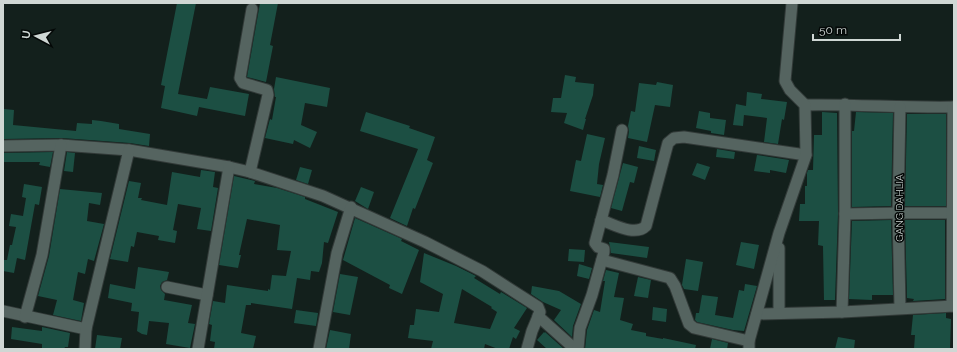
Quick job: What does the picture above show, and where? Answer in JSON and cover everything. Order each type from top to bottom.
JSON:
[{"type":"street","points":[[757,314],[842,312],[953,306],[951,213],[954,107],[900,107],[845,104],[805,105],[793,94],[785,82],[792,3]]},
{"type":"street","points":[[250,172],[268,95],[267,90],[243,83],[240,78],[252,9]]},
{"type":"street","points":[[842,312],[845,104]]},
{"type":"street","points":[[602,260],[670,278],[675,286],[689,324],[694,328],[749,345],[779,233],[806,155],[805,105]]},
{"type":"street","name":"GANG DAHLIA","points":[[900,107],[898,213],[900,308]]},
{"type":"street","points":[[578,349],[580,328],[592,296],[602,260],[604,249],[598,247],[595,243],[613,175],[622,130]]},
{"type":"street","points":[[601,220],[633,231],[639,230],[646,226],[668,144],[670,140],[678,137],[806,155]]},
{"type":"street","points":[[25,317],[46,235],[61,145]]},
{"type":"street","points":[[3,146],[61,145],[129,150],[229,167],[310,191],[351,207],[425,242],[482,271],[538,307],[540,311],[526,349]]},
{"type":"street","points":[[85,349],[86,329],[129,150]]},
{"type":"street","points":[[198,349],[229,167]]},
{"type":"street","points":[[319,349],[337,253],[351,207]]},
{"type":"street","points":[[844,214],[951,213]]},
{"type":"street","points":[[779,233],[779,313]]},
{"type":"street","points":[[167,287],[207,295]]},
{"type":"street","points":[[3,311],[25,317],[86,329]]},
{"type":"street","points":[[538,316],[575,349]]},
{"type":"building","points":[[177,3],[196,3],[178,94],[207,99],[210,87],[249,94],[245,116],[199,107],[197,116],[161,108],[165,86],[161,85]]},
{"type":"building","points":[[260,3],[278,3],[270,45],[273,46],[266,82],[247,77]]},
{"type":"building","points":[[565,75],[576,77],[575,82],[594,84],[593,95],[583,130],[564,123],[567,113],[551,112],[553,98],[561,98]]},
{"type":"building","points":[[276,77],[330,88],[327,107],[305,103],[301,125],[317,132],[310,148],[294,140],[293,144],[265,138],[270,119],[272,120],[276,97],[274,89]]},
{"type":"building","points":[[657,82],[673,85],[670,107],[655,105],[647,142],[628,138],[628,126],[631,111],[635,112],[639,83],[656,85]]},
{"type":"building","points":[[747,92],[762,94],[761,99],[787,102],[784,120],[782,119],[778,144],[764,142],[767,118],[744,115],[743,126],[733,125],[736,104],[746,106]]},
{"type":"building","points":[[4,109],[14,110],[13,125],[76,131],[77,123],[92,124],[92,120],[119,124],[119,129],[150,134],[149,146],[130,143],[62,138],[3,139]]},
{"type":"building","points":[[699,111],[710,113],[710,118],[726,120],[724,135],[711,133],[711,131],[696,128]]},
{"type":"building","points":[[366,112],[410,126],[409,128],[435,137],[427,160],[433,163],[415,209],[413,208],[407,226],[390,218],[418,149],[360,131]]},
{"type":"building","points":[[822,112],[837,113],[838,214],[835,300],[824,300],[823,246],[818,245],[819,221],[799,221],[800,204],[805,204],[807,173],[808,170],[813,170],[814,135],[822,135]]},
{"type":"building","points":[[856,112],[893,113],[891,206],[852,207],[852,131],[854,131]]},
{"type":"building","points":[[907,114],[946,114],[946,206],[905,206]]},
{"type":"building","points":[[587,134],[605,138],[599,164],[597,184],[603,185],[600,197],[570,191],[576,160],[581,161]]},
{"type":"building","points":[[639,146],[656,150],[654,161],[637,158]]},
{"type":"building","points":[[717,149],[735,152],[734,159],[716,157]]},
{"type":"building","points":[[53,152],[50,167],[39,165],[40,162],[3,162],[3,153]]},
{"type":"building","points":[[67,152],[75,153],[73,172],[64,171]]},
{"type":"building","points":[[757,155],[789,160],[786,173],[770,170],[770,173],[754,171]]},
{"type":"building","points":[[623,163],[638,167],[634,183],[630,182],[622,211],[611,208]]},
{"type":"building","points":[[697,163],[710,167],[705,180],[692,175]]},
{"type":"building","points":[[300,167],[312,170],[308,184],[296,180]]},
{"type":"building","points":[[201,170],[215,172],[213,187],[218,188],[211,231],[197,229],[201,208],[178,204],[173,230],[177,231],[175,243],[158,240],[159,236],[137,232],[134,247],[131,246],[128,262],[110,259],[129,181],[141,183],[138,198],[142,198],[141,200],[167,205],[172,172],[200,177]]},
{"type":"building","points":[[234,176],[255,181],[254,184],[277,188],[305,197],[305,199],[338,212],[328,243],[324,242],[322,263],[319,272],[311,271],[310,280],[297,278],[292,309],[251,303],[251,305],[246,305],[241,333],[256,336],[253,349],[214,349],[215,342],[210,341],[212,325],[209,324],[213,301],[225,303],[227,285],[268,291],[268,289],[270,290],[272,275],[286,276],[291,251],[277,250],[280,225],[247,219],[239,255],[241,255],[238,268],[219,265]]},
{"type":"building","points":[[24,184],[42,187],[39,205],[35,204],[25,260],[17,258],[14,273],[3,271],[3,260],[7,260],[16,227],[9,226],[11,214],[23,216],[26,198],[22,197]]},
{"type":"building","points":[[361,187],[374,192],[368,209],[355,201]]},
{"type":"building","points":[[60,189],[102,193],[100,205],[89,203],[87,221],[104,224],[94,261],[88,259],[85,274],[78,272],[73,300],[84,303],[81,321],[53,315],[57,300],[38,296],[49,256]]},
{"type":"building","points":[[355,218],[402,239],[401,241],[419,250],[402,294],[389,288],[390,285],[343,260]]},
{"type":"building","points":[[891,220],[893,295],[872,295],[872,300],[849,299],[852,221]]},
{"type":"building","points":[[905,220],[945,220],[945,299],[913,301],[914,299],[907,298]]},
{"type":"building","points":[[609,242],[649,247],[647,258],[611,253]]},
{"type":"building","points":[[741,242],[759,245],[754,269],[736,265]]},
{"type":"building","points":[[569,249],[585,250],[584,262],[568,261]]},
{"type":"building","points":[[424,253],[476,276],[474,278],[527,308],[514,328],[520,331],[516,339],[513,337],[509,349],[498,349],[485,344],[484,349],[431,349],[433,341],[408,338],[410,325],[414,325],[416,309],[439,312],[443,294],[420,282]],"holes":[[[462,289],[492,307],[491,308],[497,312],[490,329],[454,323]]]},
{"type":"building","points":[[686,259],[703,262],[698,291],[684,289],[682,285]]},
{"type":"building","points":[[579,264],[592,268],[589,279],[577,276]]},
{"type":"building","points":[[138,267],[169,272],[167,280],[162,282],[160,286],[161,290],[165,294],[164,300],[192,305],[188,323],[195,324],[190,348],[166,344],[169,323],[149,321],[147,335],[137,331],[139,312],[131,311],[132,303],[108,298],[110,284],[135,289]]},
{"type":"building","points":[[606,270],[619,273],[614,297],[624,298],[620,320],[633,324],[631,330],[646,333],[646,336],[696,345],[695,349],[585,349],[587,330],[594,310],[600,312],[605,281],[603,281]]},
{"type":"building","points":[[340,274],[358,277],[350,315],[333,312]]},
{"type":"building","points":[[638,277],[651,280],[648,298],[634,296]]},
{"type":"building","points":[[745,284],[757,286],[744,331],[697,322],[695,320],[696,313],[699,313],[702,295],[718,297],[715,315],[733,318],[739,290],[744,291]]},
{"type":"building","points":[[532,286],[559,291],[581,304],[573,326],[572,337],[554,320],[561,310],[543,302],[531,294]]},
{"type":"building","points":[[653,307],[667,309],[666,322],[652,320]]},
{"type":"building","points":[[296,310],[318,313],[316,326],[294,323]]},
{"type":"building","points":[[946,313],[946,318],[951,319],[950,349],[914,349],[915,335],[911,335],[913,315]]},
{"type":"building","points":[[12,327],[42,331],[42,327],[70,333],[68,347],[65,347],[64,349],[42,349],[42,344],[11,339]]},
{"type":"building","points":[[330,330],[351,334],[349,349],[326,349]]},
{"type":"building","points":[[544,332],[564,349],[547,349],[537,340]]},
{"type":"building","points":[[97,335],[122,338],[120,349],[95,349]]},
{"type":"building","points":[[838,337],[855,340],[854,349],[835,349]]},
{"type":"building","points":[[712,339],[728,343],[727,349],[710,349]]}]
